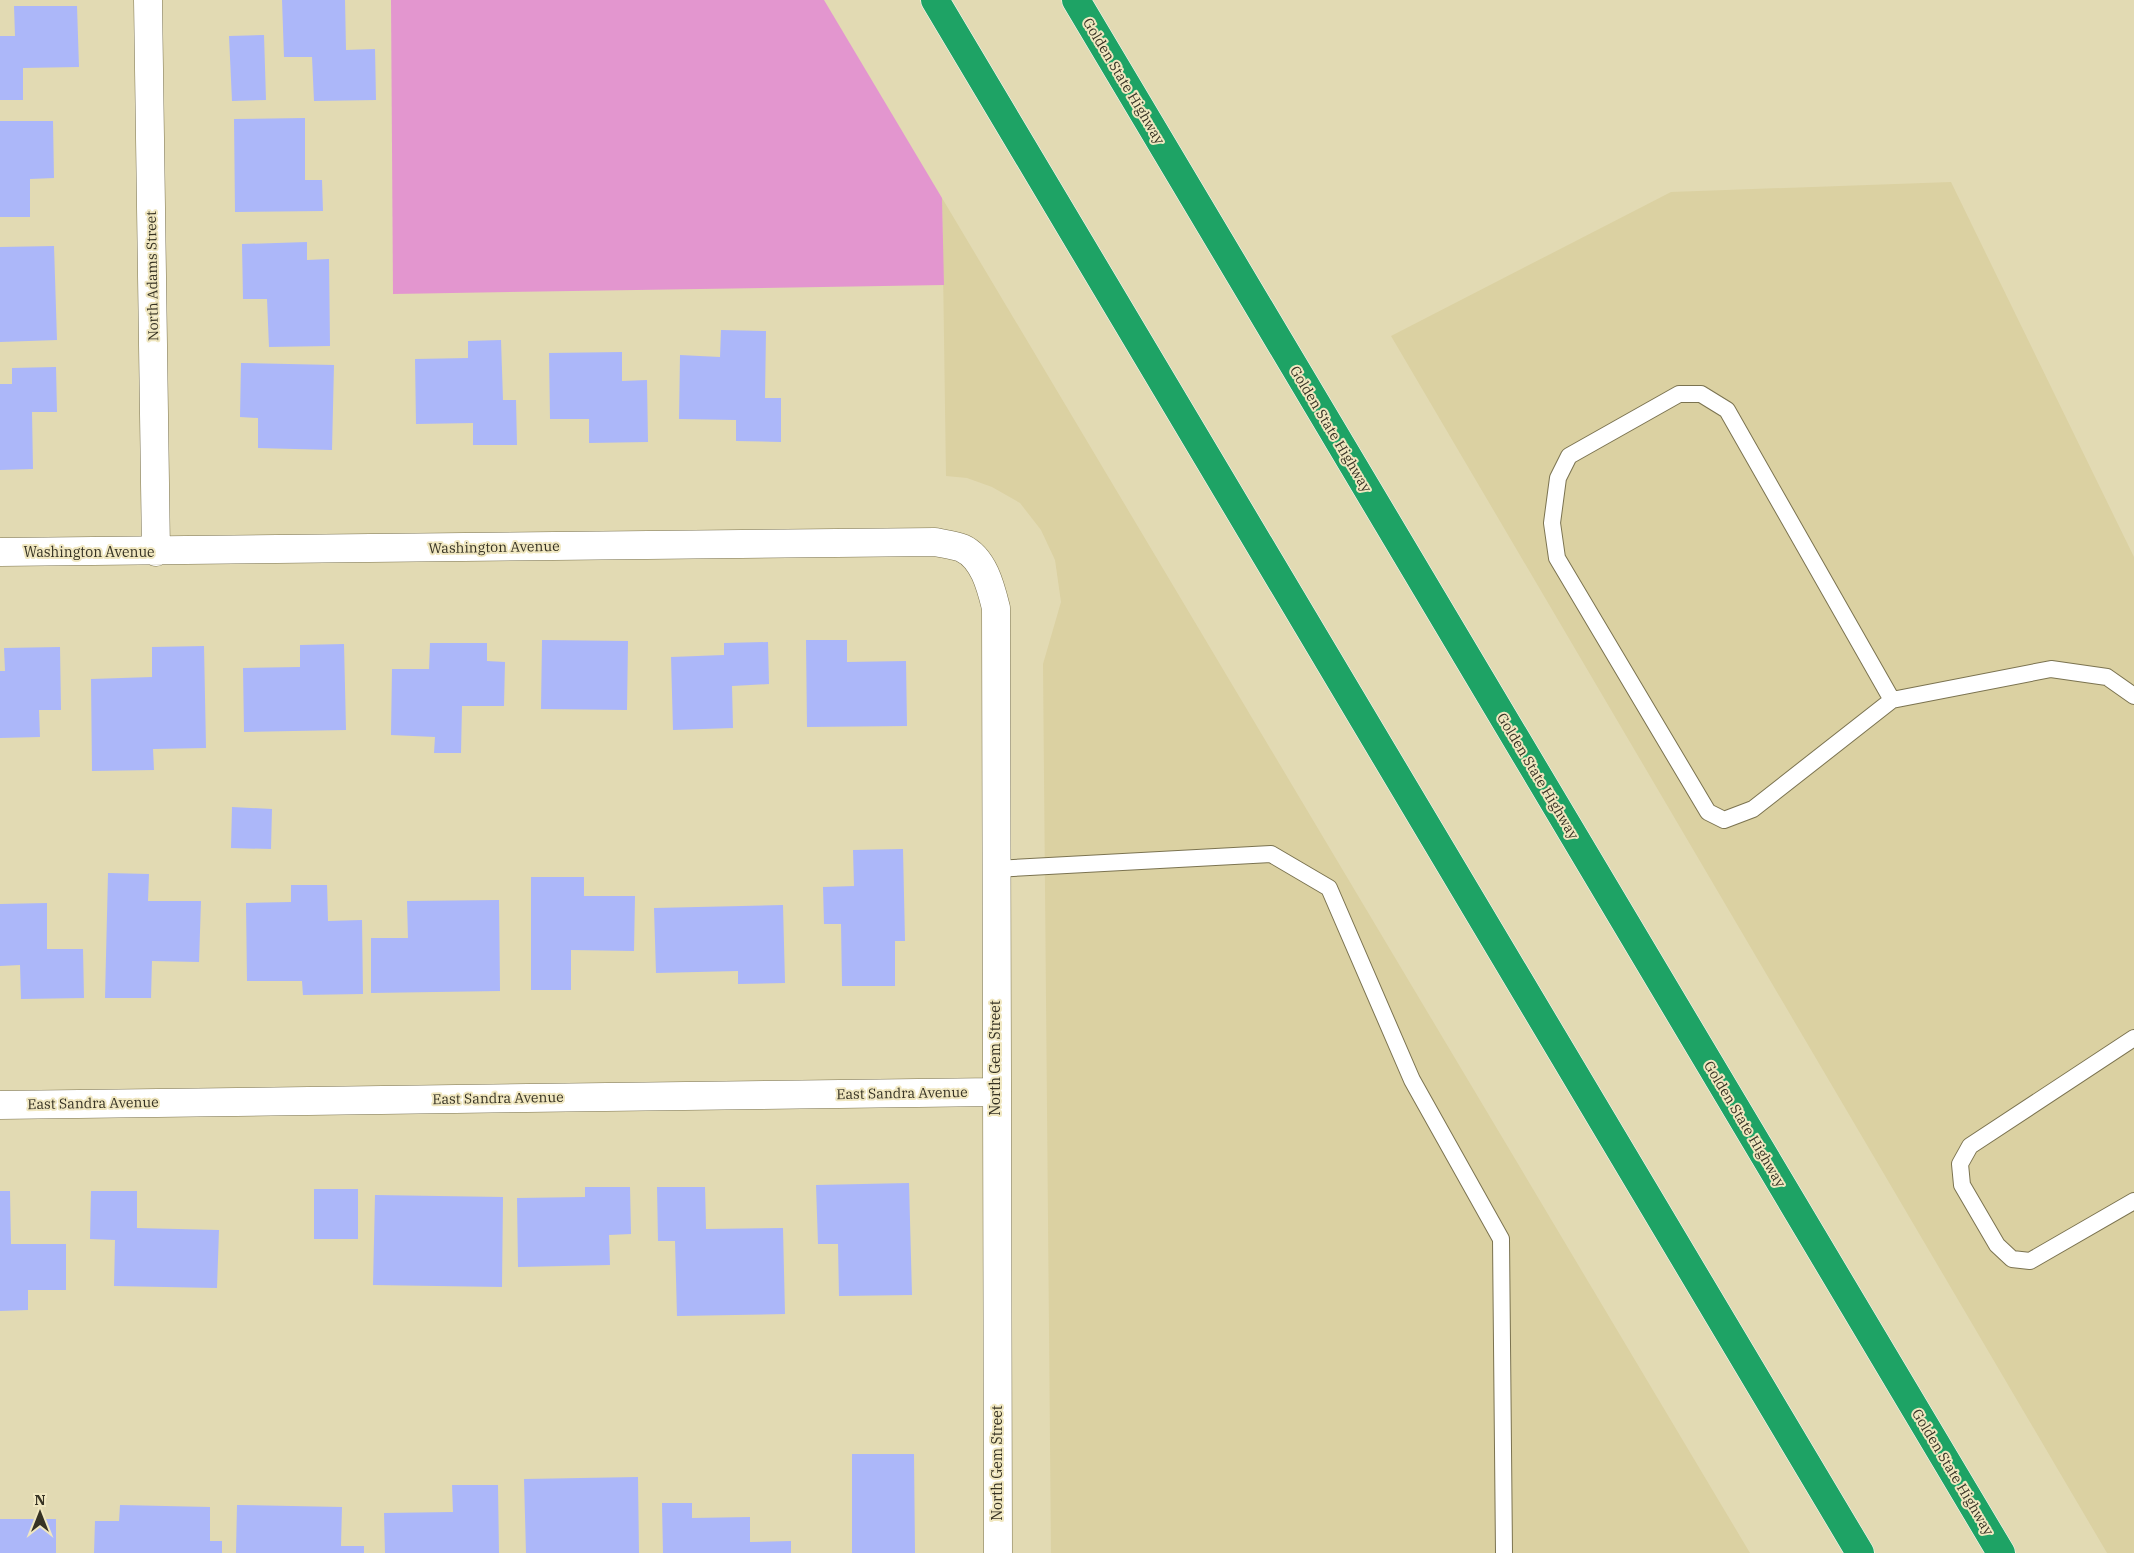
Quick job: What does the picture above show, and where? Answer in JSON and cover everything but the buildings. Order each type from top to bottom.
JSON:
[{"type":"highway","points":[[935,0],[1860,1553]]},
{"type":"highway","name":"Golden State Highway","points":[[1076,0],[2001,1553]]},
{"type":"street","name":"North Adams Street","points":[[148,0],[156,552]]},
{"type":"street","name":"Washington Avenue","points":[[0,552],[156,552],[935,542],[964,548],[981,566]]},
{"type":"street","name":"North Gem Street","points":[[981,566],[990,586],[996,608],[995,1092],[998,1553]]},
{"type":"street","name":"East Sandra Avenue","points":[[0,1105],[995,1092]]},
{"type":"lane","points":[[1892,700],[1727,410],[1701,394],[1679,394],[1570,456],[1558,478],[1552,523],[1557,558],[1708,812],[1724,820],[1753,809],[1892,700],[2051,669],[2107,676],[2134,696]]},
{"type":"lane","points":[[995,869],[1271,854],[1329,888],[1412,1080],[1501,1239],[1504,1553]]},
{"type":"lane","points":[[2134,1038],[1970,1146],[1960,1164],[1962,1185],[1997,1245],[2012,1259],[2030,1261],[2134,1201]]},
{"type":"shaded area","points":[[391,0],[824,0],[942,198],[944,285],[393,294]]},
{"type":"shaded area","points":[[1951,182],[2134,557],[2134,1553],[2107,1553],[1391,336],[1671,192]]},
{"type":"shaded area","points":[[942,198],[1750,1553],[1051,1553],[1043,664],[1061,602],[1055,560],[1041,530],[1020,503],[992,487],[967,478],[946,476]]}]
